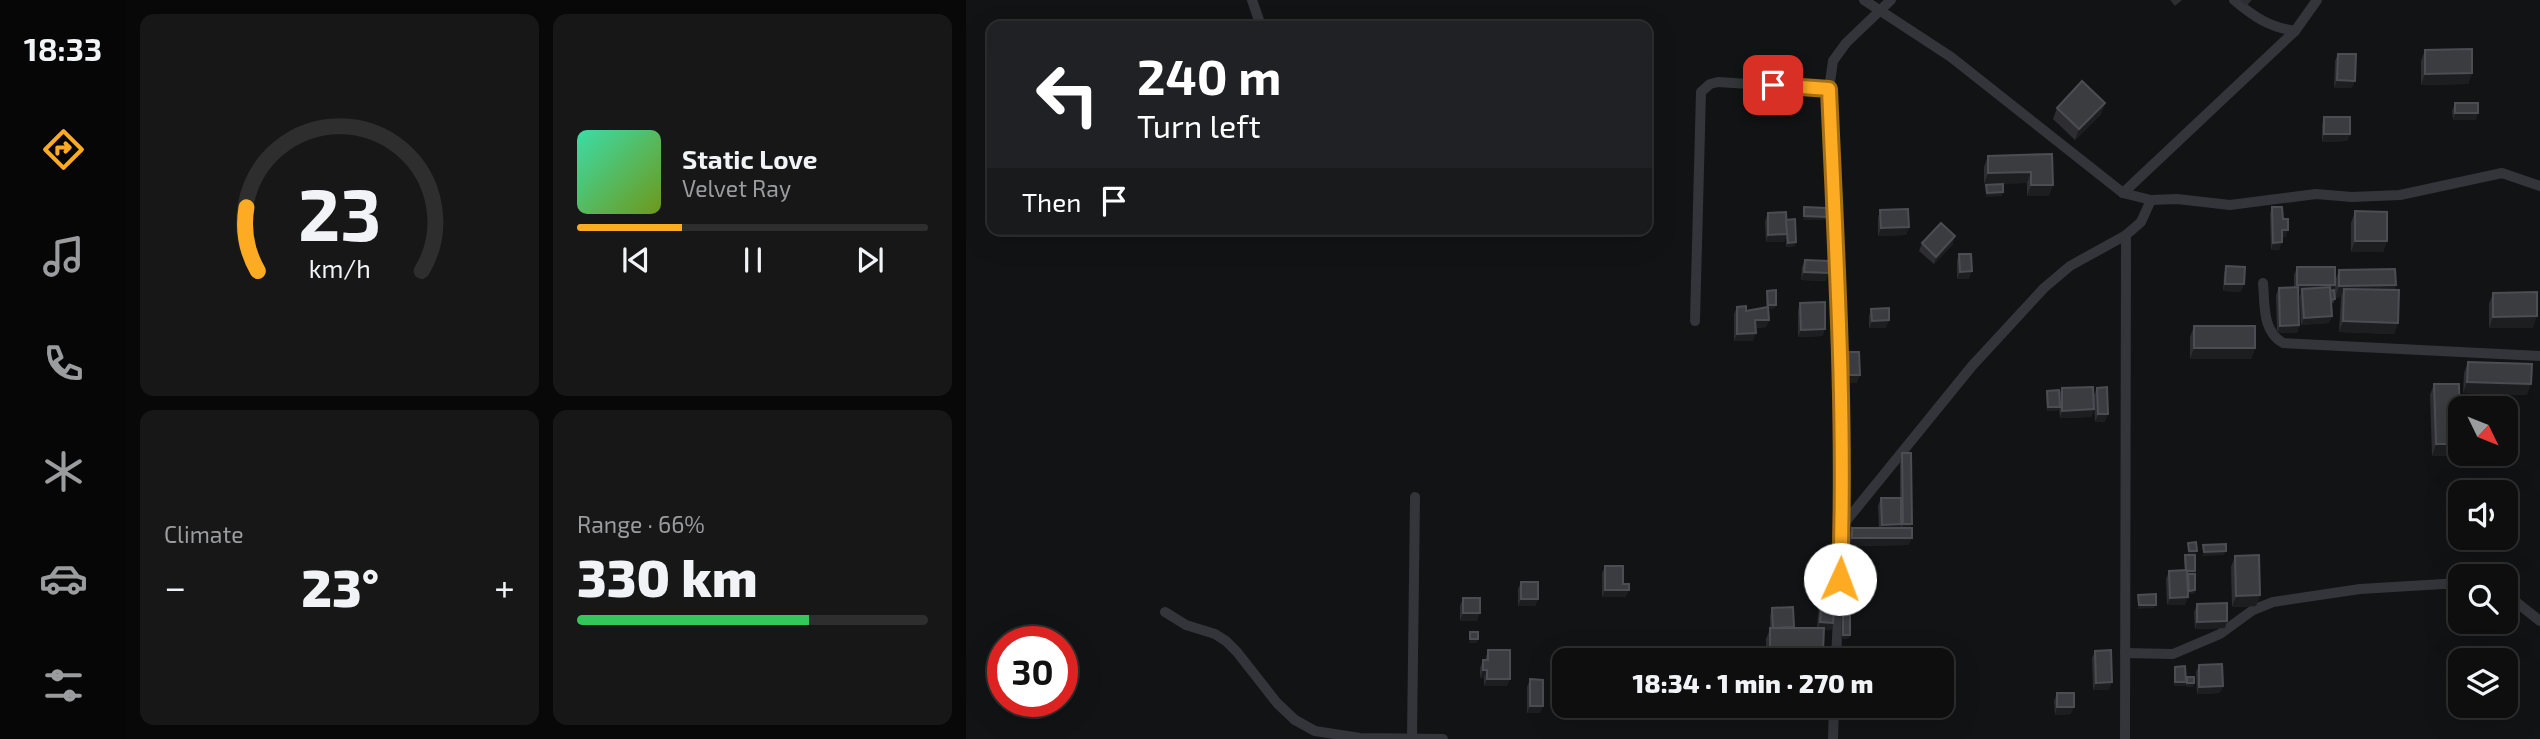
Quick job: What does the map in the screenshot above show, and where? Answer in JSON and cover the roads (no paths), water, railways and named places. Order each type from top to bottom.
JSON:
[{"type":"street","points":[[1252,0],[1259,21]]},
{"type":"street","points":[[1864,0],[1951,57],[2123,193],[2151,200],[2176,199],[2230,205],[2316,194],[2352,197],[2400,195],[2502,173],[2540,186]]},
{"type":"street","points":[[1837,648],[1842,526],[1840,362],[1829,89],[1833,61],[1846,43],[1891,0]]},
{"type":"street","points":[[2234,0],[2263,23],[2295,31]]},
{"type":"street","points":[[2123,193],[2295,31],[2317,0]]},
{"type":"street","points":[[1695,321],[1701,92],[1710,84],[1718,82],[1829,89]]},
{"type":"street","points":[[1842,526],[1972,366],[2044,288],[2070,266],[2126,234],[2141,222],[2151,200]]},
{"type":"street","points":[[2125,739],[2126,234]]},
{"type":"street","points":[[2263,283],[2267,328],[2274,338],[2283,343],[2540,356]]},
{"type":"street","points":[[1412,737],[1415,497]]},
{"type":"street","points":[[2125,653],[2152,656],[2173,654],[2220,634],[2253,610],[2273,602],[2360,589],[2448,584]]},
{"type":"street","points":[[2518,604],[2540,621]]},
{"type":"street","points":[[1164,612],[1186,625],[1215,634],[1226,641],[1295,720],[1315,732],[1360,738],[1443,739]]},
{"type":"street","points":[[1833,739],[1834,718]]}]
